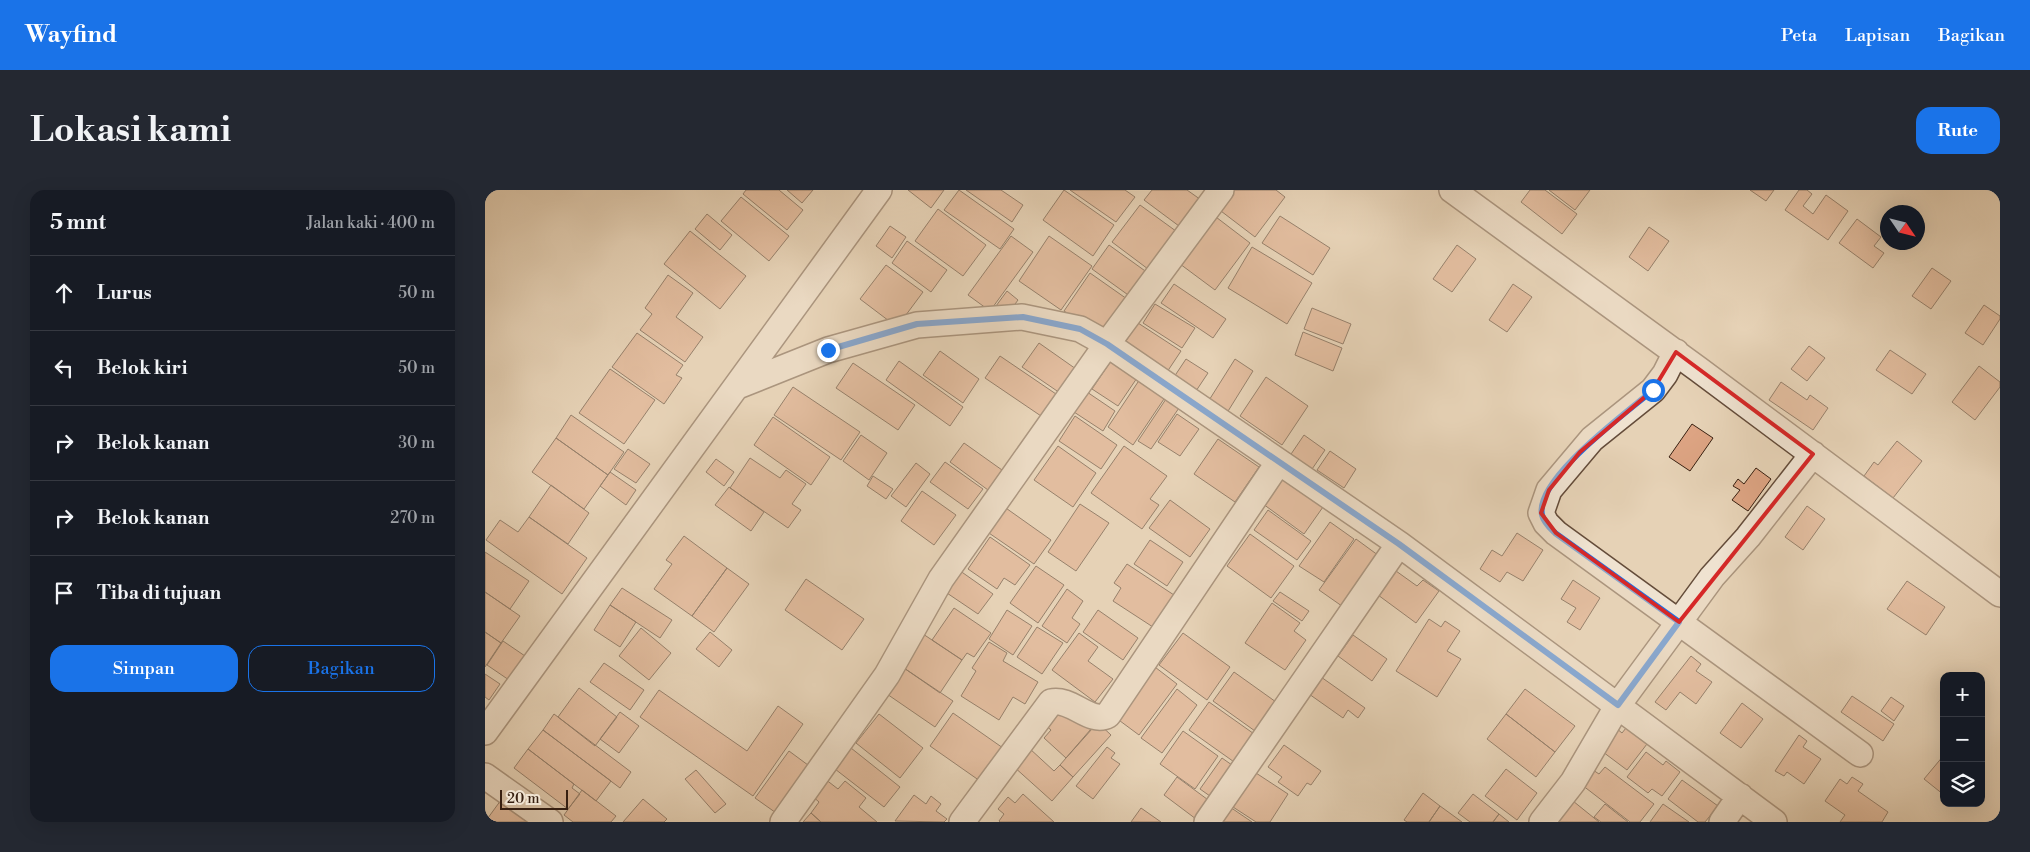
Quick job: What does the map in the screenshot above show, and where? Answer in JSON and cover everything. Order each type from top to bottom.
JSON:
[{"type":"street","points":[[485,732],[493,706],[738,386],[879,190]]},
{"type":"street","points":[[783,822],[887,675],[941,578],[1107,344],[1221,190]]},
{"type":"street","points":[[1452,190],[1676,352],[2000,594]]},
{"type":"street","points":[[738,386],[828,350],[917,324],[1023,317],[1080,329],[1107,344],[1278,463],[1399,544],[1774,822]]},
{"type":"street","points":[[1676,352],[1665,374],[1653,390],[1592,439],[1563,472],[1549,490],[1541,513],[1546,523],[1555,533],[1860,754]]},
{"type":"street","points":[[1542,822],[1573,782],[1618,705],[1712,577],[1748,538],[1813,454]]},
{"type":"street","points":[[962,822],[1051,702],[1056,701],[1068,704],[1096,718],[1108,715],[1278,463]]},
{"type":"street","points":[[1207,822],[1399,544]]},
{"type":"street","points":[[485,776],[550,822]]},
{"type":"street","points":[[1722,822],[1740,796]]},
{"type":"highlighted area","points":[[1676,352],[1813,454],[1679,622],[1556,533],[1541,513],[1549,490],[1580,452],[1653,390]]},
{"type":"building","points":[[746,190],[779,190],[803,210],[787,230],[743,194]]},
{"type":"building","points":[[787,190],[813,190],[802,203]]},
{"type":"building","points":[[908,190],[944,190],[931,208]]},
{"type":"building","points":[[959,190],[1014,229],[1000,249],[944,210]]},
{"type":"building","points":[[966,190],[1001,190],[1023,205],[1012,222]]},
{"type":"building","points":[[1064,190],[1114,225],[1093,256],[1043,220]]},
{"type":"building","points":[[1070,190],[1125,190],[1135,197],[1116,222]]},
{"type":"building","points":[[1152,190],[1187,190],[1204,202],[1183,229],[1144,200]]},
{"type":"building","points":[[1230,190],[1276,190],[1285,197],[1255,237],[1217,208]]},
{"type":"building","points":[[1530,190],[1545,190],[1577,214],[1562,234],[1521,202]]},
{"type":"building","points":[[1549,190],[1590,190],[1575,210]]},
{"type":"building","points":[[1750,190],[1774,190],[1766,201]]},
{"type":"building","points":[[1799,190],[1807,190],[1812,194],[1803,206],[1813,214],[1826,195],[1848,211],[1828,240],[1785,210]]},
{"type":"building","points":[[741,197],[789,236],[769,261],[721,221]]},
{"type":"building","points":[[1140,205],[1180,234],[1152,272],[1112,242]]},
{"type":"building","points":[[938,209],[986,245],[963,276],[915,241]]},
{"type":"building","points":[[707,214],[732,235],[720,250],[695,229]]},
{"type":"building","points":[[1212,214],[1250,243],[1215,290],[1176,261]]},
{"type":"building","points":[[1280,216],[1330,248],[1313,275],[1262,243]]},
{"type":"building","points":[[1857,219],[1880,236],[1874,246],[1884,253],[1873,268],[1839,243]]},
{"type":"building","points":[[890,226],[906,237],[892,258],[876,246]]},
{"type":"building","points":[[1649,227],[1669,241],[1648,271],[1629,257]]},
{"type":"building","points":[[690,231],[746,276],[720,309],[664,264]]},
{"type":"building","points":[[1011,236],[1033,252],[990,311],[968,295]]},
{"type":"building","points":[[1049,236],[1092,266],[1061,310],[1019,281]]},
{"type":"building","points":[[907,241],[947,270],[931,292],[892,263]]},
{"type":"building","points":[[1109,245],[1148,273],[1131,297],[1092,269]]},
{"type":"building","points":[[1457,245],[1476,259],[1452,292],[1433,279]]},
{"type":"building","points":[[1252,247],[1312,283],[1287,324],[1228,288]]},
{"type":"building","points":[[886,265],[923,292],[897,327],[860,299]]},
{"type":"building","points":[[1932,268],[1951,281],[1931,309],[1912,296]]},
{"type":"building","points":[[1090,273],[1127,299],[1101,337],[1064,311]]},
{"type":"building","points":[[668,275],[693,293],[676,317],[703,337],[685,362],[640,330],[652,314],[645,308]]},
{"type":"building","points":[[1174,284],[1226,319],[1213,338],[1161,303]]},
{"type":"building","points":[[1513,284],[1532,297],[1507,332],[1489,320]]},
{"type":"building","points":[[1007,291],[1018,300],[1007,315],[996,306]]},
{"type":"building","points":[[1155,304],[1195,328],[1182,348],[1143,323]]},
{"type":"building","points":[[1984,305],[2000,316],[2000,319],[1983,345],[1965,333]]},
{"type":"building","points":[[1312,308],[1351,324],[1343,344],[1304,329]]},
{"type":"building","points":[[1138,323],[1181,351],[1163,378],[1120,350]]},
{"type":"building","points":[[1303,332],[1342,348],[1333,371],[1295,355]]},
{"type":"building","points":[[637,333],[683,365],[676,375],[682,378],[664,404],[612,367]]},
{"type":"building","points":[[1039,343],[1076,369],[1060,393],[1022,367]]},
{"type":"building","points":[[1809,346],[1825,358],[1807,381],[1791,369]]},
{"type":"building","points":[[1890,350],[1926,374],[1912,394],[1876,370]]},
{"type":"building","points":[[940,351],[979,379],[963,403],[923,375]]},
{"type":"building","points":[[1000,356],[1056,394],[1041,416],[985,378]]},
{"type":"building","points":[[1186,359],[1208,373],[1194,394],[1172,380]]},
{"type":"building","points":[[1235,359],[1253,371],[1225,416],[1206,405]]},
{"type":"building","points":[[899,361],[963,407],[950,426],[886,380]]},
{"type":"building","points":[[1111,361],[1137,378],[1118,406],[1092,389]]},
{"type":"building","points":[[853,363],[915,405],[898,430],[836,388]]},
{"type":"building","points":[[1979,366],[2000,382],[2000,387],[1975,420],[1952,402]]},
{"type":"building","points":[[610,369],[655,400],[624,444],[579,413]]},
{"type":"building","points":[[1142,376],[1168,393],[1133,445],[1108,427]]},
{"type":"building","points":[[1266,377],[1308,406],[1282,445],[1240,416]]},
{"type":"building","points":[[1781,382],[1807,400],[1810,395],[1828,408],[1813,430],[1769,400]]},
{"type":"building","points":[[793,387],[860,432],[841,460],[774,415]]},
{"type":"building","points":[[1087,392],[1115,411],[1103,431],[1074,412]]},
{"type":"building","points":[[1168,396],[1181,405],[1151,449],[1138,441]]},
{"type":"building","points":[[1177,414],[1199,429],[1180,456],[1158,442]]},
{"type":"building","points":[[571,415],[624,452],[608,475],[556,438]]},
{"type":"building","points":[[1075,416],[1117,445],[1101,469],[1059,441]]},
{"type":"building","points":[[773,417],[830,457],[811,485],[754,445]]},
{"type":"building","points":[[1692,424],[1713,438],[1690,471],[1669,457]]},
{"type":"building","points":[[861,435],[887,453],[869,480],[843,461]]},
{"type":"building","points":[[1304,435],[1325,450],[1308,475],[1287,460]]},
{"type":"building","points":[[556,438],[608,475],[584,509],[532,472]]},
{"type":"building","points":[[1218,439],[1259,467],[1235,502],[1194,474]]},
{"type":"building","points":[[1897,441],[1922,461],[1893,498],[1864,476],[1874,462],[1878,465]]},
{"type":"building","points":[[964,443],[1002,470],[988,490],[950,462]]},
{"type":"building","points":[[1058,446],[1096,473],[1073,507],[1034,480]]},
{"type":"building","points":[[1124,446],[1167,476],[1150,499],[1159,505],[1142,529],[1091,493]]},
{"type":"building","points":[[628,449],[650,464],[636,483],[614,469]]},
{"type":"building","points":[[1330,451],[1356,469],[1344,488],[1317,470]]},
{"type":"building","points":[[750,458],[780,478],[786,470],[806,484],[792,504],[801,510],[788,528],[730,488]]},
{"type":"building","points":[[716,459],[734,472],[724,486],[706,472]]},
{"type":"building","points":[[945,462],[983,489],[968,509],[930,482]]},
{"type":"building","points":[[916,463],[930,474],[906,507],[891,496]]},
{"type":"building","points":[[1756,468],[1771,479],[1748,511],[1732,500],[1740,490],[1733,486],[1738,479],[1744,484]]},
{"type":"building","points":[[610,472],[636,490],[626,505],[600,486]]},
{"type":"building","points":[[1279,474],[1323,507],[1304,534],[1259,501]]},
{"type":"building","points":[[873,476],[893,489],[886,499],[867,486]]},
{"type":"building","points":[[551,485],[589,513],[568,544],[529,517]]},
{"type":"building","points":[[729,487],[764,512],[751,531],[715,505]]},
{"type":"building","points":[[922,491],[956,515],[934,545],[901,521]]},
{"type":"building","points":[[1170,500],[1210,529],[1190,557],[1149,528]]},
{"type":"building","points":[[1080,504],[1109,523],[1076,571],[1048,552]]},
{"type":"building","points":[[1003,506],[1051,540],[1034,564],[986,531]]},
{"type":"building","points":[[1807,506],[1825,519],[1803,550],[1785,537]]},
{"type":"building","points":[[1268,510],[1311,541],[1297,560],[1254,530]]},
{"type":"building","points":[[529,517],[587,558],[562,594],[486,540],[500,520],[518,532]]},
{"type":"building","points":[[1330,522],[1354,539],[1324,582],[1299,566]]},
{"type":"building","points":[[1517,533],[1543,550],[1523,581],[1507,572],[1500,582],[1480,569],[1492,550],[1502,556]]},
{"type":"building","points":[[1250,534],[1294,566],[1271,598],[1227,566]]},
{"type":"building","points":[[684,536],[727,568],[692,616],[654,589],[672,564],[666,560]]},
{"type":"building","points":[[990,537],[1030,565],[1015,585],[1004,578],[997,589],[968,569]]},
{"type":"building","points":[[1356,539],[1386,561],[1349,611],[1319,590]]},
{"type":"building","points":[[1150,540],[1183,562],[1167,586],[1134,564]]},
{"type":"building","points":[[485,552],[529,581],[510,609],[485,592]]},
{"type":"building","points":[[1127,564],[1177,597],[1156,629],[1113,601],[1121,588],[1114,583]]},
{"type":"building","points":[[1036,566],[1064,585],[1038,623],[1010,603]]},
{"type":"building","points":[[727,568],[749,584],[714,632],[692,616]]},
{"type":"building","points":[[956,568],[993,594],[978,614],[941,589]]},
{"type":"building","points":[[1396,571],[1417,586],[1423,580],[1439,591],[1416,623],[1378,595]]},
{"type":"building","points":[[806,579],[864,619],[842,650],[785,610]]},
{"type":"building","points":[[1573,580],[1600,598],[1580,630],[1567,622],[1576,608],[1561,599]]},
{"type":"building","points":[[1907,581],[1945,607],[1926,635],[1887,609]]},
{"type":"building","points":[[622,588],[672,620],[660,638],[610,605]]},
{"type":"building","points":[[1067,589],[1083,601],[1072,618],[1080,624],[1067,643],[1042,626]]},
{"type":"building","points":[[485,592],[520,616],[501,643],[485,632]]},
{"type":"building","points":[[1280,592],[1309,611],[1302,621],[1273,601]]},
{"type":"building","points":[[1272,603],[1300,623],[1294,631],[1306,640],[1285,670],[1245,643]]},
{"type":"building","points":[[610,605],[636,622],[620,647],[594,630]]},
{"type":"building","points":[[954,608],[991,633],[974,657],[967,653],[962,660],[932,640]]},
{"type":"building","points":[[1007,610],[1032,626],[1013,655],[989,639]]},
{"type":"building","points":[[1098,610],[1138,638],[1123,660],[1083,632]]},
{"type":"building","points":[[1429,619],[1441,627],[1445,621],[1460,631],[1447,651],[1461,659],[1437,697],[1396,671]]},
{"type":"building","points":[[1037,627],[1063,643],[1042,674],[1017,657]]},
{"type":"building","points":[[641,628],[671,653],[649,680],[619,656]]},
{"type":"building","points":[[485,632],[501,643],[485,667]]},
{"type":"building","points":[[710,632],[732,650],[719,667],[696,649]]},
{"type":"building","points":[[1079,633],[1098,647],[1088,661],[1113,679],[1095,702],[1052,670]]},
{"type":"building","points":[[1183,633],[1230,667],[1207,700],[1159,665]]},
{"type":"building","points":[[923,634],[962,660],[940,693],[901,666]]},
{"type":"building","points":[[1353,635],[1387,659],[1372,681],[1338,656]]},
{"type":"building","points":[[503,641],[525,656],[509,680],[487,665]]},
{"type":"building","points":[[989,642],[1007,653],[1003,661],[1038,682],[1025,704],[1013,697],[999,720],[961,696],[976,671],[972,668]]},
{"type":"building","points":[[1691,656],[1701,664],[1696,671],[1712,682],[1696,704],[1680,692],[1666,710],[1655,702]]},
{"type":"building","points":[[604,663],[644,690],[630,710],[590,682]]},
{"type":"building","points":[[1151,664],[1177,684],[1139,735],[1112,715]]},
{"type":"building","points":[[901,666],[953,701],[935,727],[884,692]]},
{"type":"building","points":[[1234,672],[1276,702],[1255,731],[1213,701]]},
{"type":"building","points":[[485,674],[500,684],[489,700],[485,697]]},
{"type":"building","points":[[1321,677],[1365,708],[1358,718],[1348,710],[1343,718],[1309,694]]},
{"type":"building","points":[[579,688],[617,717],[595,746],[558,717]]},
{"type":"building","points":[[1177,689],[1197,705],[1162,753],[1141,738]]},
{"type":"building","points":[[1525,689],[1575,726],[1555,752],[1506,714]]},
{"type":"building","points":[[659,690],[747,751],[778,706],[803,724],[753,796],[640,717]]},
{"type":"building","points":[[1852,696],[1894,724],[1883,741],[1841,712]]},
{"type":"building","points":[[1891,697],[1904,706],[1894,721],[1881,711]]},
{"type":"building","points":[[1209,702],[1257,736],[1237,764],[1189,730]]},
{"type":"building","points":[[1742,703],[1763,719],[1741,748],[1720,733]]},
{"type":"building","points":[[1060,709],[1072,720],[1077,715],[1092,729],[1066,758],[1044,738],[1051,730],[1045,725]]},
{"type":"building","points":[[620,712],[639,726],[619,753],[600,739]]},
{"type":"building","points":[[953,713],[1003,748],[980,781],[930,746]]},
{"type":"building","points":[[554,714],[631,772],[620,788],[543,730]]},
{"type":"building","points":[[879,714],[923,748],[900,778],[856,743]]},
{"type":"building","points":[[1506,714],[1555,752],[1536,777],[1487,739]]},
{"type":"building","points":[[1097,722],[1111,735],[1073,777],[1060,765]]},
{"type":"building","points":[[1616,728],[1622,733],[1626,728],[1647,744],[1627,770],[1599,749]]},
{"type":"building","points":[[543,730],[611,781],[596,801],[528,749]]},
{"type":"building","points":[[1183,731],[1218,756],[1195,789],[1160,764]]},
{"type":"building","points":[[1799,735],[1807,741],[1803,747],[1821,759],[1804,784],[1787,772],[1784,776],[1775,771]]},
{"type":"building","points":[[1284,745],[1321,771],[1311,785],[1307,783],[1298,796],[1278,782],[1282,777],[1268,767]]},
{"type":"building","points":[[1107,747],[1115,753],[1111,758],[1120,764],[1093,799],[1076,786]]},
{"type":"building","points":[[851,748],[900,787],[884,807],[835,769]]},
{"type":"building","points":[[1029,748],[1054,771],[1060,765],[1073,777],[1052,801],[1013,766]]},
{"type":"building","points":[[528,749],[574,784],[572,788],[580,794],[568,809],[514,768]]},
{"type":"building","points":[[789,751],[812,768],[779,815],[755,798]]},
{"type":"building","points":[[1646,752],[1663,765],[1666,761],[1680,772],[1662,796],[1652,789],[1648,793],[1627,777]]},
{"type":"building","points":[[1222,758],[1239,770],[1217,801],[1200,789]]},
{"type":"building","points":[[1940,760],[1940,792],[1924,779]]},
{"type":"building","points":[[1605,767],[1654,804],[1640,822],[1630,822],[1582,785],[1593,770],[1599,774]]},
{"type":"building","points":[[1506,769],[1537,793],[1517,820],[1485,796]]},
{"type":"building","points":[[696,770],[726,804],[715,813],[685,779]]},
{"type":"building","points":[[1256,773],[1288,794],[1270,822],[1256,822],[1233,807]]},
{"type":"building","points":[[1177,777],[1215,805],[1200,822],[1164,795]]},
{"type":"building","points":[[1852,777],[1863,784],[1858,791],[1888,812],[1882,822],[1840,822],[1845,815],[1825,801],[1840,779],[1847,784]]},
{"type":"building","points":[[825,779],[838,789],[845,781],[866,798],[859,807],[877,822],[821,822],[811,813],[819,802],[811,795]]},
{"type":"building","points":[[1682,780],[1718,806],[1705,822],[1698,822],[1668,799]]},
{"type":"building","points":[[582,790],[616,816],[611,822],[573,822],[564,815]]},
{"type":"building","points":[[1423,793],[1440,806],[1429,822],[1407,822],[1404,820]]},
{"type":"building","points":[[1023,794],[1054,822],[1000,822],[1004,814],[998,809],[1008,797],[1015,803]]},
{"type":"building","points":[[1473,794],[1499,814],[1493,822],[1470,822],[1458,813]]},
{"type":"building","points":[[914,795],[926,804],[931,796],[941,804],[936,811],[947,819],[944,822],[895,821]]},
{"type":"building","points":[[643,799],[667,819],[664,822],[623,822]]},
{"type":"building","points":[[501,800],[530,822],[485,822]]},
{"type":"building","points":[[1573,801],[1599,822],[1556,822]]},
{"type":"building","points":[[1605,804],[1628,822],[1601,822],[1594,817]]},
{"type":"building","points":[[1663,804],[1689,822],[1650,822]]},
{"type":"building","points":[[1440,806],[1462,822],[1429,822]]},
{"type":"building","points":[[1230,807],[1252,822],[1221,822]]},
{"type":"building","points":[[1141,808],[1161,822],[1131,822]]},
{"type":"building","points":[[811,813],[821,822],[803,822]]},
{"type":"building","points":[[1499,814],[1509,822],[1493,822]]},
{"type":"route","points":[[828,350],[917,324],[1023,317],[1080,329],[1107,344],[1278,463],[1399,544],[1618,705],[1679,622],[1555,533],[1546,523],[1541,513],[1549,490],[1580,452],[1592,439],[1653,390]]}]
